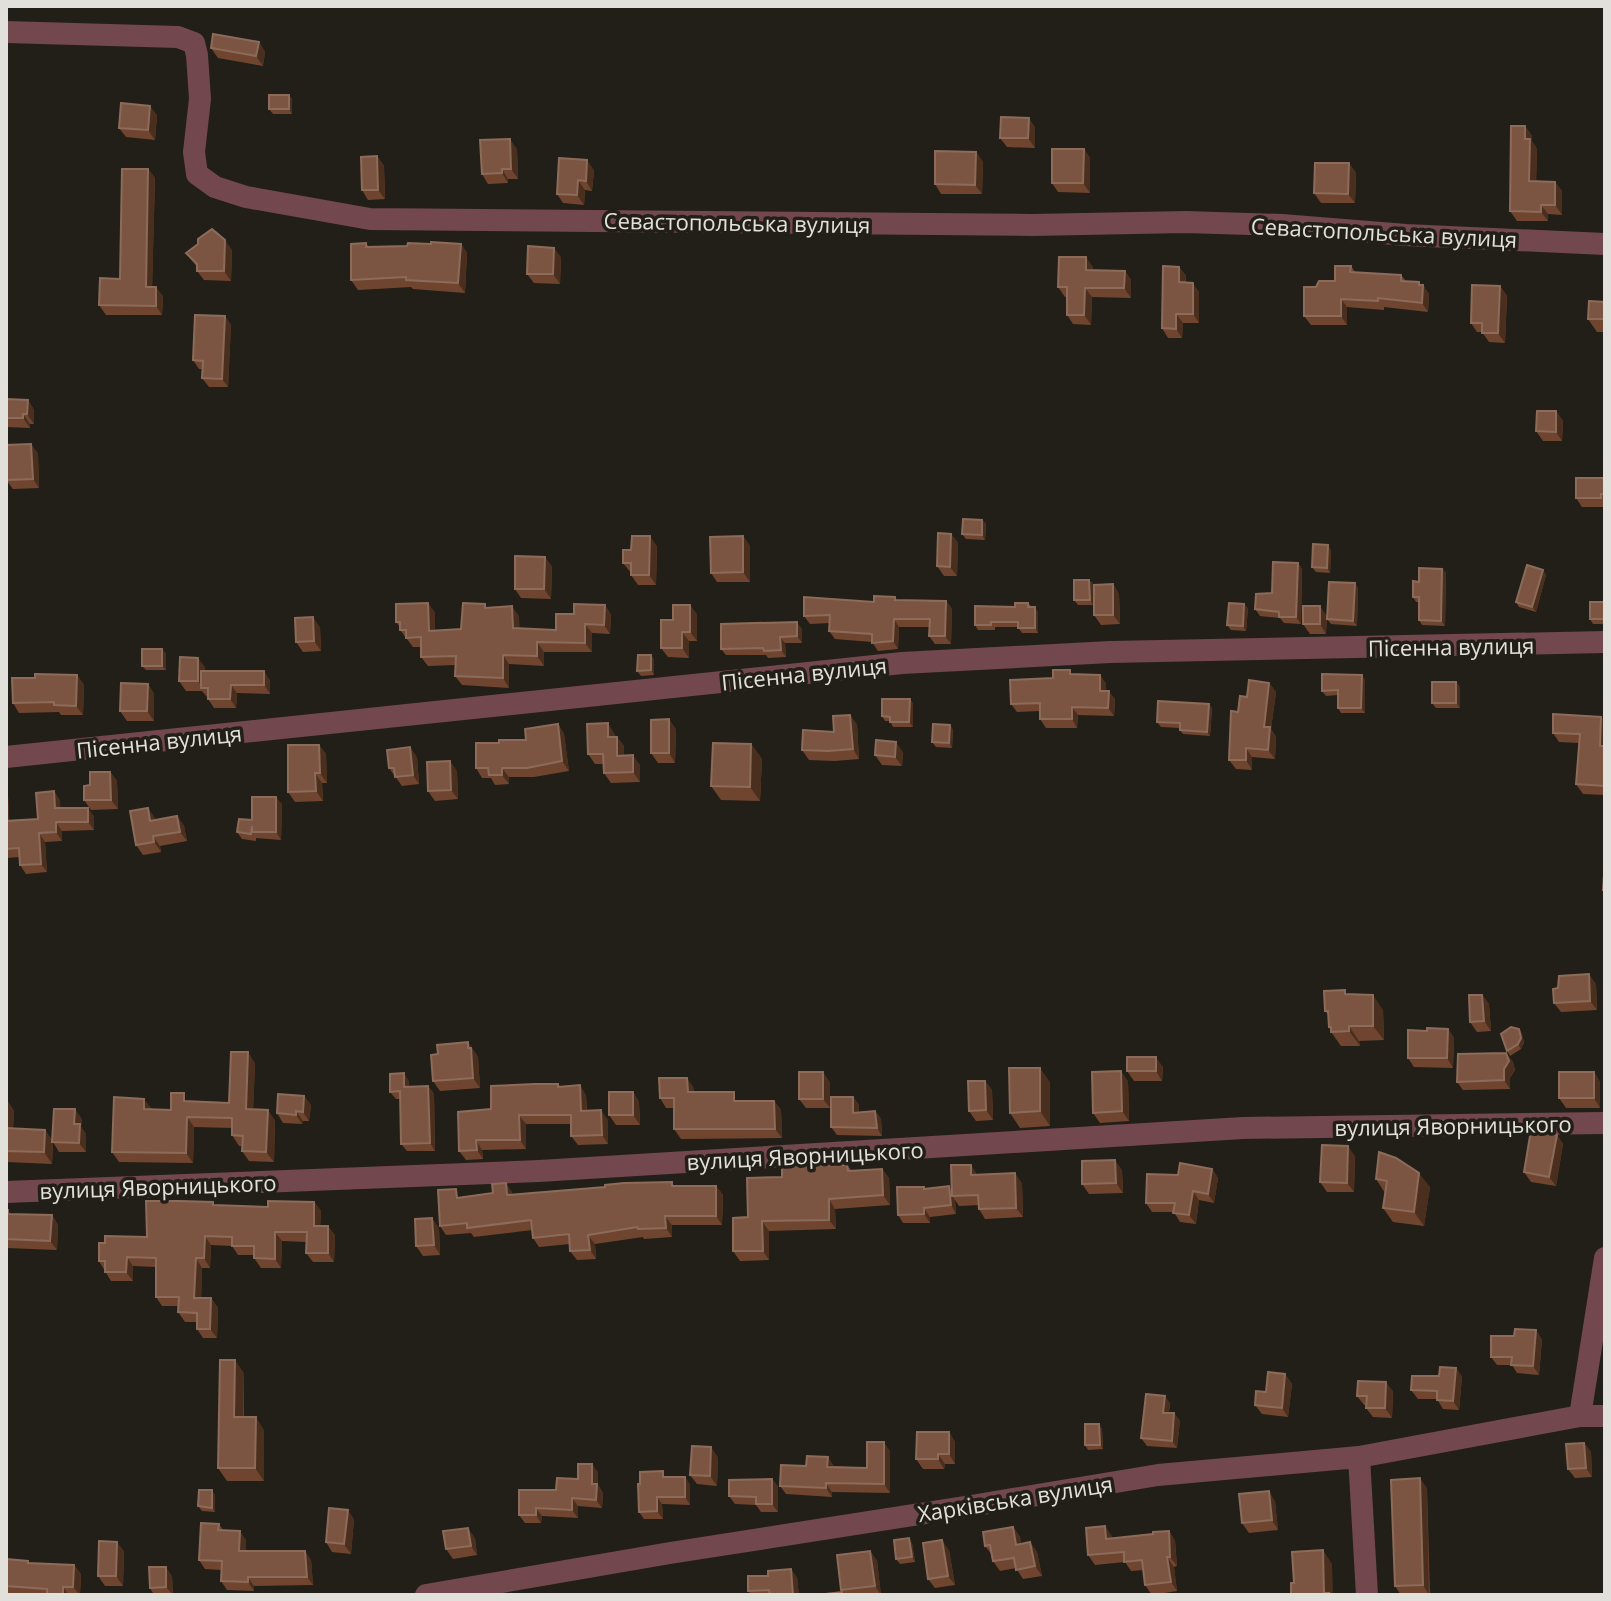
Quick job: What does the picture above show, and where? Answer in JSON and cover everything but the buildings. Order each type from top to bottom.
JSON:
[{"type":"street","name":"Севастопольська вулиця","points":[[6,32],[178,37],[194,43],[200,99],[194,152],[197,174],[215,187],[246,197],[370,219],[1032,225],[1186,222],[1605,244]]},
{"type":"street","name":"Пісенна вулиця","points":[[6,757],[902,663],[1110,652],[1605,642]]},
{"type":"street","name":"вулиця Яворницького","points":[[6,1192],[554,1170],[1243,1128],[1605,1123]]},
{"type":"street","points":[[1580,1416],[1605,1258]]},
{"type":"street","name":"Харківська вулиця","points":[[426,1595],[1158,1475],[1359,1457],[1580,1416],[1605,1416]]},
{"type":"street","points":[[1359,1457],[1367,1595]]}]
